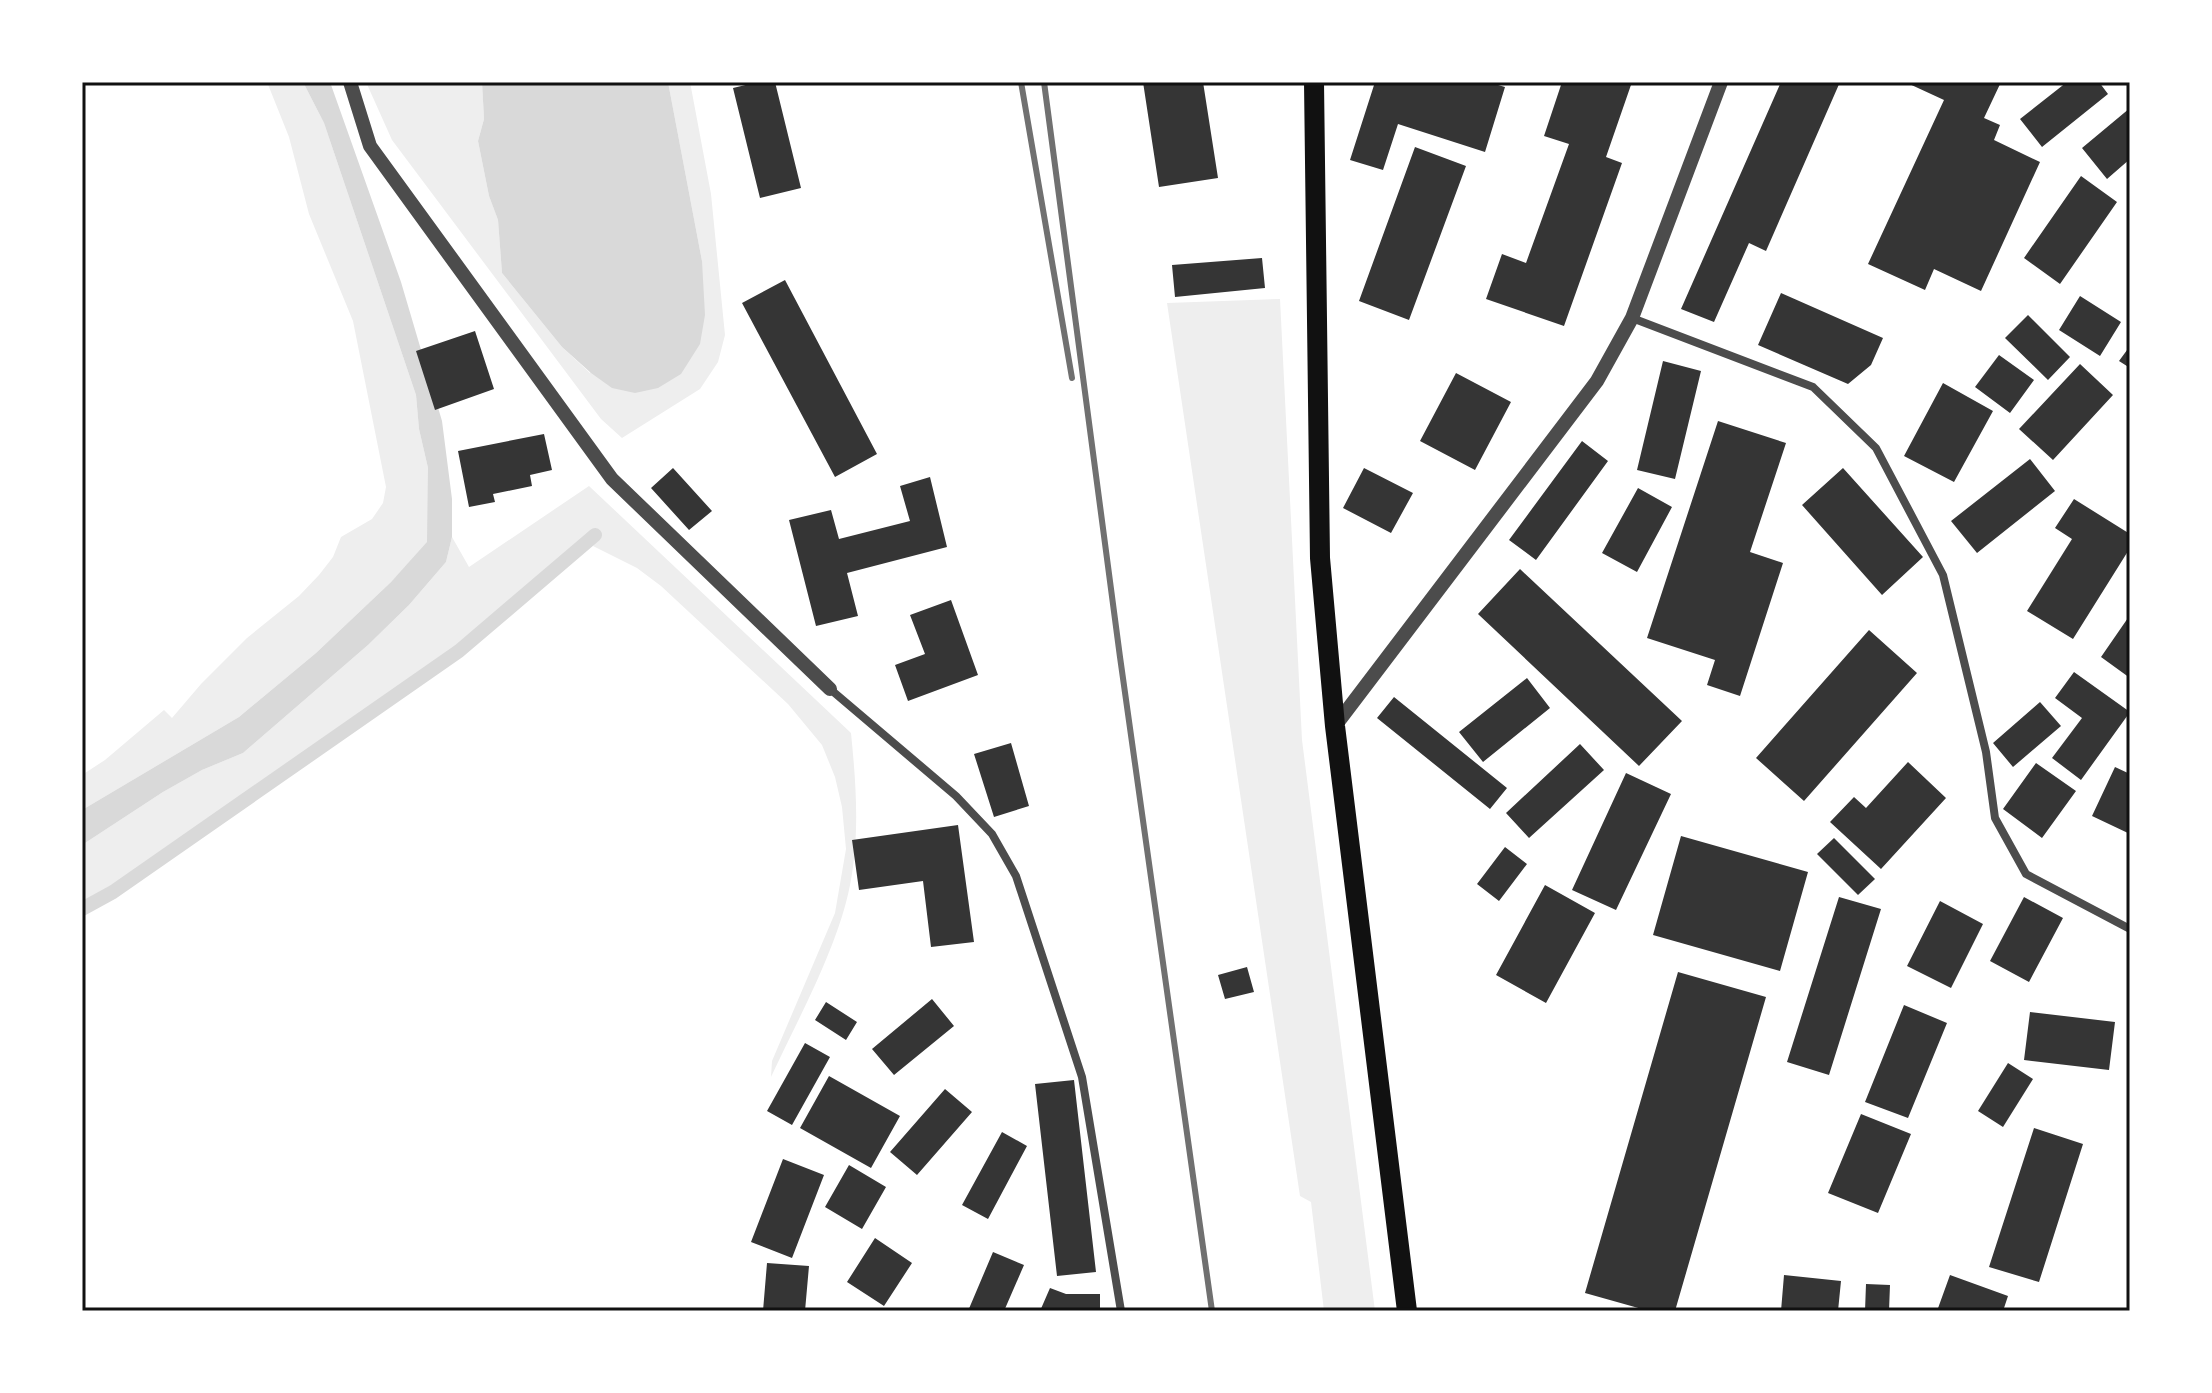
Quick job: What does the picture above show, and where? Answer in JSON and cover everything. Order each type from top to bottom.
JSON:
[{"type":"main road","points":[[1314,82],[1320,558],[1335,726],[1407,1311]]},
{"type":"street","points":[[350,82],[370,146],[612,479],[830,689],[956,796],[992,834],[1016,876],[1082,1077],[1121,1311]]},
{"type":"street","points":[[1335,726],[1597,381],[1632,318],[1721,82]]},
{"type":"street","points":[[1632,318],[1813,387],[1876,448],[1943,575],[1986,752],[1995,818],[2026,874],[2130,929]]},
{"type":"shaded area","points":[[267,82],[303,82],[324,123],[416,395],[419,429],[428,468],[428,543],[316,653],[239,717],[82,810],[82,775],[105,760],[164,710],[172,718],[247,638],[299,596],[319,575],[333,557],[341,537],[372,519],[383,503],[386,487],[353,321],[309,214],[289,137]]},
{"type":"shaded area","points":[[303,82],[330,82],[401,282],[442,421],[452,499],[452,537],[446,562],[409,605],[368,645],[243,753],[202,770],[163,792],[82,845],[82,810],[239,717],[316,653],[391,582],[427,542],[428,468],[419,429],[416,395],[324,123]]},
{"type":"shaded area","points":[[366,82],[482,82],[484,119],[478,141],[489,196],[498,220],[502,273],[562,347],[590,373],[702,261],[668,82],[690,82],[711,194],[725,335],[718,362],[700,389],[622,438],[601,419],[392,140]]},
{"type":"shaded area","points":[[482,82],[668,82],[702,261],[705,315],[700,344],[681,374],[658,388],[635,393],[612,388],[562,347],[502,273],[498,220],[489,196],[478,141],[484,119]]},
{"type":"shaded area","points":[[1280,299],[1302,740],[1375,1311],[1324,1311],[1311,1202],[1300,1196],[1167,303]]},
{"type":"shaded area","points":[[589,486],[851,733],[856,828],[850,885],[827,958],[771,1077],[772,1061],[835,913],[846,849],[835,777],[822,745],[788,704],[661,586],[637,568],[593,546],[601,535],[597,530],[455,647],[111,889],[82,904],[82,845],[163,792],[202,770],[243,753],[368,645],[409,605],[446,562],[452,537],[469,567]]},
{"type":"building","points":[[758,82],[775,82],[801,188],[760,198],[733,88]]},
{"type":"building","points":[[1143,82],[1203,82],[1218,178],[1159,187]]},
{"type":"building","points":[[1375,82],[1488,82],[1505,87],[1485,152],[1398,124],[1383,170],[1350,160]]},
{"type":"building","points":[[1562,82],[1632,82],[1606,157],[1622,163],[1564,326],[1486,299],[1502,254],[1526,263],[1569,144],[1544,136]]},
{"type":"building","points":[[1781,82],[1840,82],[1766,251],[1749,243],[1714,322],[1681,309]]},
{"type":"building","points":[[1905,82],[2001,82],[1984,118],[2000,125],[1994,140],[2040,162],[1981,291],[1934,269],[1925,290],[1868,264],[1944,100]]},
{"type":"building","points":[[2067,82],[2099,82],[2108,94],[2042,147],[2020,119]]},
{"type":"building","points":[[2130,108],[2130,159],[2107,179],[2082,148]]},
{"type":"building","points":[[1415,147],[1466,166],[1409,320],[1359,301]]},
{"type":"building","points":[[2081,176],[2117,202],[2060,284],[2024,258]]},
{"type":"building","points":[[1262,258],[1265,288],[1175,297],[1172,265]]},
{"type":"building","points":[[785,280],[877,454],[835,477],[742,303]]},
{"type":"building","points":[[1781,293],[1883,338],[1871,365],[1848,384],[1758,345]]},
{"type":"building","points":[[2080,296],[2121,322],[2100,356],[2059,330]]},
{"type":"building","points":[[2028,315],[2070,357],[2048,380],[2005,338]]},
{"type":"building","points":[[475,331],[494,389],[435,410],[416,351]]},
{"type":"building","points":[[2130,346],[2130,368],[2119,361]]},
{"type":"building","points":[[1999,355],[2034,380],[2010,413],[1975,387]]},
{"type":"building","points":[[1663,361],[1701,371],[1675,479],[1637,470]]},
{"type":"building","points":[[2080,364],[2113,395],[2053,460],[2019,429]]},
{"type":"building","points":[[1456,373],[1511,402],[1475,470],[1420,441]]},
{"type":"building","points":[[1943,383],[1993,411],[1954,482],[1904,456]]},
{"type":"building","points":[[1718,421],[1786,443],[1750,552],[1783,563],[1740,696],[1707,685],[1715,660],[1647,638]]},
{"type":"building","points":[[544,434],[552,470],[530,475],[532,486],[493,494],[495,502],[469,507],[458,451]]},
{"type":"building","points":[[1582,441],[1608,461],[1536,560],[1509,540]]},
{"type":"building","points":[[2030,459],[2055,491],[1977,553],[1951,521]]},
{"type":"building","points":[[673,468],[712,511],[689,530],[651,488]]},
{"type":"building","points":[[1364,468],[1413,493],[1391,533],[1343,508]]},
{"type":"building","points":[[1843,468],[1923,557],[1882,595],[1802,505]]},
{"type":"building","points":[[930,477],[947,547],[847,573],[858,616],[816,626],[789,520],[831,510],[839,539],[910,521],[900,486]]},
{"type":"building","points":[[1638,488],[1672,507],[1637,572],[1602,553]]},
{"type":"building","points":[[2074,499],[2130,534],[2130,548],[2073,639],[2027,611],[2072,539],[2055,528]]},
{"type":"building","points":[[1520,569],[1682,721],[1639,766],[1478,614]]},
{"type":"building","points":[[951,600],[978,675],[908,701],[895,665],[925,654],[910,615]]},
{"type":"building","points":[[2130,615],[2130,678],[2101,657]]},
{"type":"building","points":[[1869,630],[1917,673],[1804,801],[1756,758]]},
{"type":"building","points":[[2074,672],[2130,712],[2081,780],[2052,758],[2082,718],[2055,698]]},
{"type":"building","points":[[1527,678],[1550,708],[1483,762],[1459,732]]},
{"type":"building","points":[[1394,697],[1507,788],[1490,809],[1377,718]]},
{"type":"building","points":[[2040,702],[2061,726],[2013,767],[1993,743]]},
{"type":"building","points":[[1011,743],[1029,806],[994,817],[974,754]]},
{"type":"building","points":[[1580,744],[1604,770],[1529,838],[1506,813]]},
{"type":"building","points":[[1908,762],[1946,798],[1881,869],[1830,822],[1854,797],[1866,808]]},
{"type":"building","points":[[2036,763],[2076,791],[2042,838],[2003,809]]},
{"type":"building","points":[[2115,767],[2130,774],[2130,834],[2092,816]]},
{"type":"building","points":[[1626,773],[1671,794],[1616,910],[1572,890]]},
{"type":"building","points":[[958,825],[974,942],[931,947],[923,881],[859,890],[852,840]]},
{"type":"building","points":[[1681,836],[1808,872],[1780,971],[1653,935]]},
{"type":"building","points":[[1834,838],[1875,879],[1858,895],[1817,854]]},
{"type":"building","points":[[1505,847],[1527,864],[1499,901],[1477,884]]},
{"type":"building","points":[[1545,885],[1595,913],[1546,1003],[1496,975]]},
{"type":"building","points":[[1839,897],[1881,909],[1829,1075],[1787,1062]]},
{"type":"building","points":[[2024,897],[2063,918],[2029,982],[1990,961]]},
{"type":"building","points":[[1940,901],[1983,924],[1951,988],[1907,966]]},
{"type":"building","points":[[1247,967],[1254,992],[1225,999],[1218,975]]},
{"type":"building","points":[[1678,972],[1766,997],[1675,1311],[1649,1311],[1585,1293]]},
{"type":"building","points":[[932,999],[954,1026],[894,1075],[872,1049]]},
{"type":"building","points":[[826,1002],[857,1022],[846,1040],[815,1020]]},
{"type":"building","points":[[1904,1005],[1947,1023],[1908,1118],[1865,1102]]},
{"type":"building","points":[[2030,1012],[2115,1022],[2109,1070],[2024,1060]]},
{"type":"building","points":[[805,1043],[830,1057],[792,1125],[767,1111]]},
{"type":"building","points":[[2008,1063],[2033,1079],[2003,1127],[1978,1111]]},
{"type":"building","points":[[829,1076],[900,1116],[871,1168],[800,1128]]},
{"type":"building","points":[[1074,1080],[1096,1272],[1057,1276],[1035,1084]]},
{"type":"building","points":[[945,1089],[972,1112],[917,1175],[890,1152]]},
{"type":"building","points":[[1861,1114],[1911,1134],[1878,1213],[1828,1193]]},
{"type":"building","points":[[2034,1128],[2083,1144],[2039,1282],[1989,1267]]},
{"type":"building","points":[[1002,1132],[1027,1146],[988,1219],[962,1205]]},
{"type":"building","points":[[783,1159],[824,1175],[792,1258],[751,1242]]},
{"type":"building","points":[[849,1165],[886,1187],[862,1229],[825,1207]]},
{"type":"building","points":[[875,1238],[912,1263],[884,1306],[847,1282]]},
{"type":"building","points":[[993,1252],[1024,1265],[1004,1311],[968,1311]]},
{"type":"building","points":[[767,1263],[809,1266],[805,1311],[763,1311]]},
{"type":"building","points":[[1784,1275],[1841,1281],[1838,1311],[1781,1311]]},
{"type":"building","points":[[1950,1275],[2008,1296],[2003,1311],[1937,1311]]},
{"type":"building","points":[[1866,1284],[1890,1285],[1889,1311],[1865,1311]]},
{"type":"building","points":[[1050,1288],[1066,1294],[1100,1294],[1100,1311],[1040,1311]]},
{"type":"waterway","points":[[82,909],[113,892],[459,651],[595,535]]},
{"type":"railway","points":[[1021,82],[1072,378]]},
{"type":"railway","points":[[1044,82],[1120,657],[1212,1311]]}]
